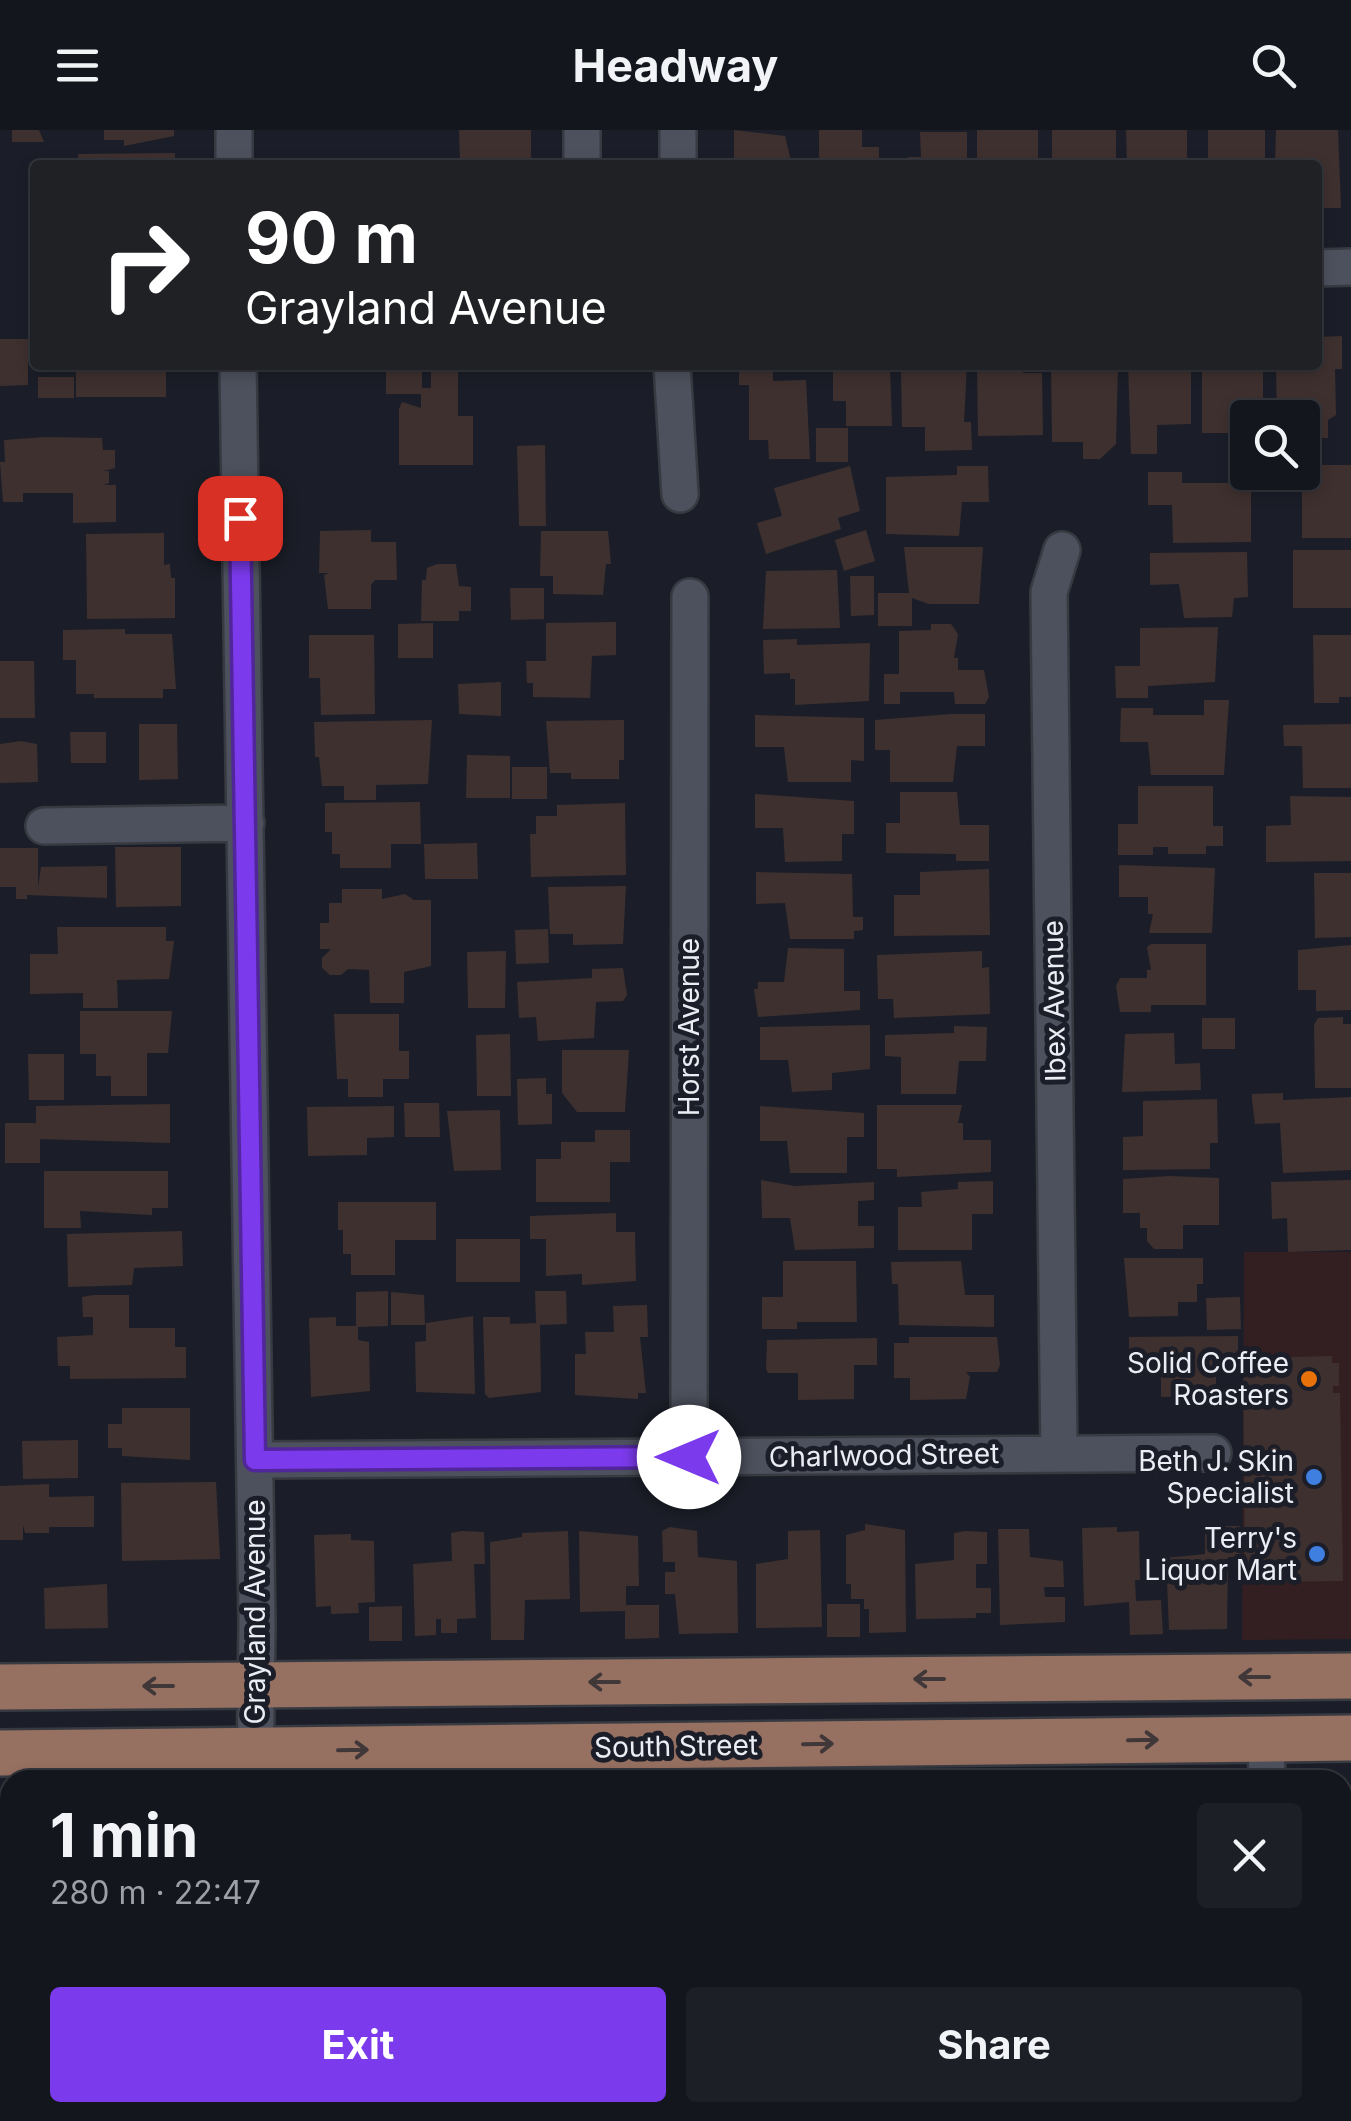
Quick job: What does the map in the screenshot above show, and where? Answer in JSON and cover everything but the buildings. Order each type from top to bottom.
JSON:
[{"type":"main road","points":[[0,1687],[1351,1676]]},
{"type":"main road","name":"South Street","points":[[0,1752],[255,1765],[1266,1759],[1351,1738]]},
{"type":"street","points":[[234,130],[234,160]]},
{"type":"street","points":[[582,130],[582,160]]},
{"type":"street","points":[[678,130],[678,160]]},
{"type":"street","points":[[1322,268],[1351,268]]},
{"type":"street","name":"Grayland Avenue","points":[[238,370],[255,1460],[255,1765]]},
{"type":"street","points":[[672,370],[680,494]]},
{"type":"street","name":"Ibex Avenue","points":[[1059,1454],[1049,592],[1062,550]]},
{"type":"street","name":"Horst Avenue","points":[[689,1457],[690,596]]},
{"type":"street","points":[[44,826],[246,823]]},
{"type":"street","name":"Charlwood Street","points":[[255,1460],[1212,1453]]},
{"type":"shaded area","points":[[1244,1252],[1351,1252],[1351,1639],[1242,1640]]},
{"type":"place","name":"Solid Coffee Roasters","points":[[1309,1379]]},
{"type":"place","name":"Beth J. Skin Specialist","points":[[1314,1477]]},
{"type":"place","name":"Terry's Liquor Mart","points":[[1317,1554]]},
{"type":"route","points":[[240,518],[255,1460],[689,1457]]}]
